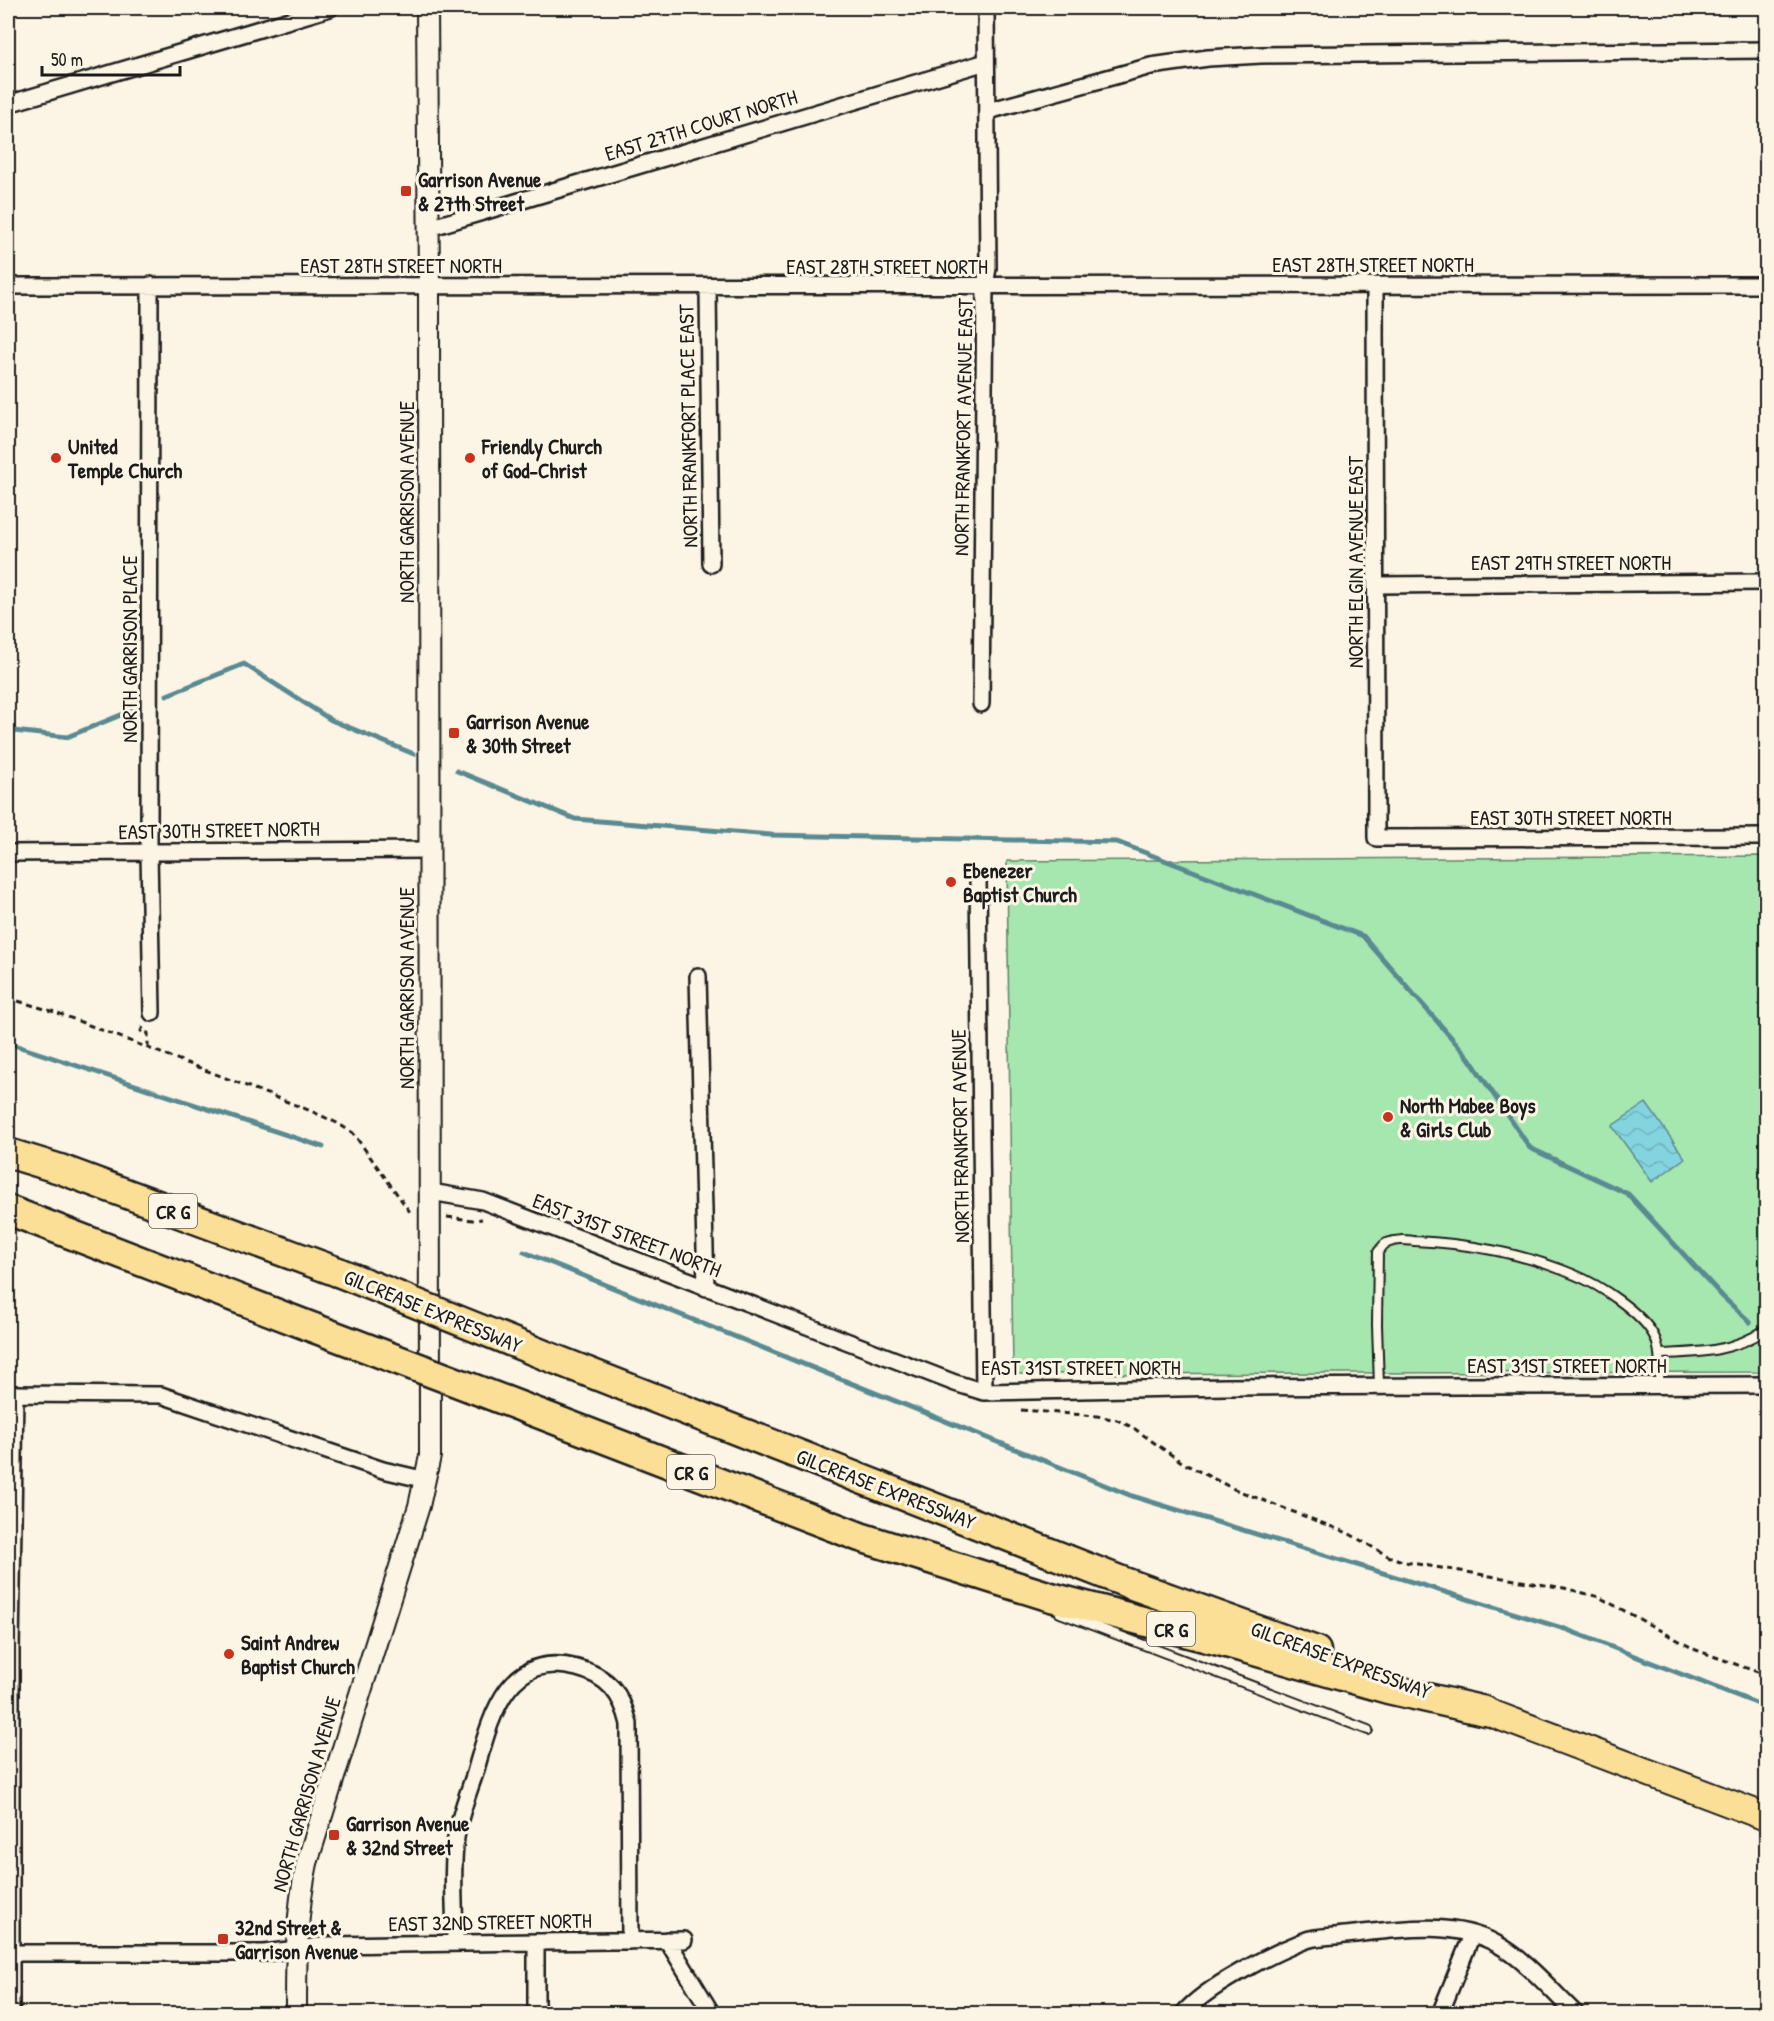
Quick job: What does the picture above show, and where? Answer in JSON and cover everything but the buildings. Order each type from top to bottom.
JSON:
[{"type":"highway","name":"GILCREASE EXPRESSWAY","points":[[8,1153],[60,1169],[338,1272],[1127,1583],[1485,1711],[1767,1817]]},
{"type":"highway","name":"CR G","points":[[8,1210],[860,1537],[1051,1597],[1223,1642],[1388,1689],[1485,1711]]},
{"type":"street","points":[[8,104],[330,8]]},
{"type":"street","name":"NORTH GARRISON AVENUE","points":[[297,2013],[300,1894],[307,1863],[416,1516],[430,1456],[427,8]]},
{"type":"street","name":"NORTH FRANKFORT AVENUE EAST","points":[[981,704],[985,286],[988,267],[986,8]]},
{"type":"street","points":[[988,111],[1151,66],[1208,58],[1261,55],[1767,50]]},
{"type":"street","name":"EAST 27TH COURT NORTH","points":[[429,228],[986,62]]},
{"type":"street","name":"NORTH GARRISON PLACE","points":[[150,285],[152,1013]]},
{"type":"street","name":"NORTH ELGIN AVENUE EAST","points":[[1375,285],[1376,838]]},
{"type":"street","name":"EAST 28TH STREET NORTH","points":[[8,286],[1767,285]]},
{"type":"street","name":"NORTH FRANKFORT PLACE EAST","points":[[708,287],[711,564]]},
{"type":"street","name":"EAST 29TH STREET NORTH","points":[[1376,585],[1767,582]]},
{"type":"street","name":"EAST 30TH STREET NORTH","points":[[1376,838],[1767,837]]},
{"type":"street","name":"EAST 30TH STREET NORTH","points":[[8,853],[430,850]]},
{"type":"street","name":"NORTH FRANKFORT AVENUE","points":[[978,879],[984,1392]]},
{"type":"street","points":[[698,976],[706,1288]]},
{"type":"street","name":"EAST 31ST STREET NORTH","points":[[431,1192],[483,1201],[706,1288],[984,1392],[1379,1386],[1767,1385]]},
{"type":"street","points":[[11,2013],[11,1394],[161,1395],[382,1470],[426,1480]]},
{"type":"street","points":[[455,1943],[456,1839],[493,1713],[515,1679],[531,1670],[549,1665],[565,1665],[592,1672],[604,1678],[625,1706],[629,1724],[630,1941]]},
{"type":"street","points":[[1184,2013],[1192,2003],[1239,1973],[1306,1940],[1430,1928],[1461,1931],[1497,1944],[1522,1962],[1576,2013]]},
{"type":"street","points":[[1440,2013],[1472,1935]]},
{"type":"street","points":[[667,1940],[712,2013]]},
{"type":"street","name":"EAST 32ND STREET NORTH","points":[[10,1953],[264,1953],[329,1945],[684,1940]]},
{"type":"street","points":[[536,1942],[536,2013]]},
{"type":"lane","points":[[1379,1386],[1378,1252],[1385,1243],[1397,1240],[1463,1244],[1577,1275],[1617,1299],[1643,1322],[1656,1338],[1659,1354],[1659,1386]]},
{"type":"lane","points":[[1659,1354],[1712,1351],[1736,1346],[1767,1329]]},
{"type":"lane","points":[[860,1537],[1003,1592]]},
{"type":"lane","points":[[1047,1608],[1368,1730]]},
{"type":"green space","name":"North Mabee Boys & Girls Club","points":[[1766,856],[1766,1372],[1013,1374],[1007,861]]},
{"type":"water","points":[[1646,1103],[1685,1158],[1652,1182],[1612,1126]]},
{"type":"waterway","points":[[167,695],[244,664],[331,720],[414,754]]},
{"type":"waterway","points":[[8,725],[14,731],[67,737],[138,708]]},
{"type":"waterway","points":[[457,771],[575,819],[771,835],[1117,842],[1363,936],[1469,1058],[1530,1148],[1628,1194],[1723,1297],[1750,1322]]},
{"type":"waterway","points":[[8,1043],[323,1147]]},
{"type":"waterway","points":[[524,1252],[1132,1496],[1565,1629],[1766,1707]]},
{"type":"place","name":"Garrison Avenue & 27th Street","points":[[406,191]]},
{"type":"place","name":"United Temple Church","points":[[56,458]]},
{"type":"place","name":"Friendly Church of God-Christ","points":[[470,458]]},
{"type":"place","name":"Garrison Avenue & 30th Street","points":[[454,733]]},
{"type":"place","name":"Ebenezer Baptist Church","points":[[951,882]]},
{"type":"place","name":"North Mabee Boys & Girls Club","points":[[1388,1117]]},
{"type":"place","name":"Saint Andrew Baptist Church","points":[[229,1654]]},
{"type":"place","name":"Garrison Avenue & 32nd Street","points":[[334,1835]]},
{"type":"place","name":"32nd Street & Garrison Avenue","points":[[223,1939]]}]
